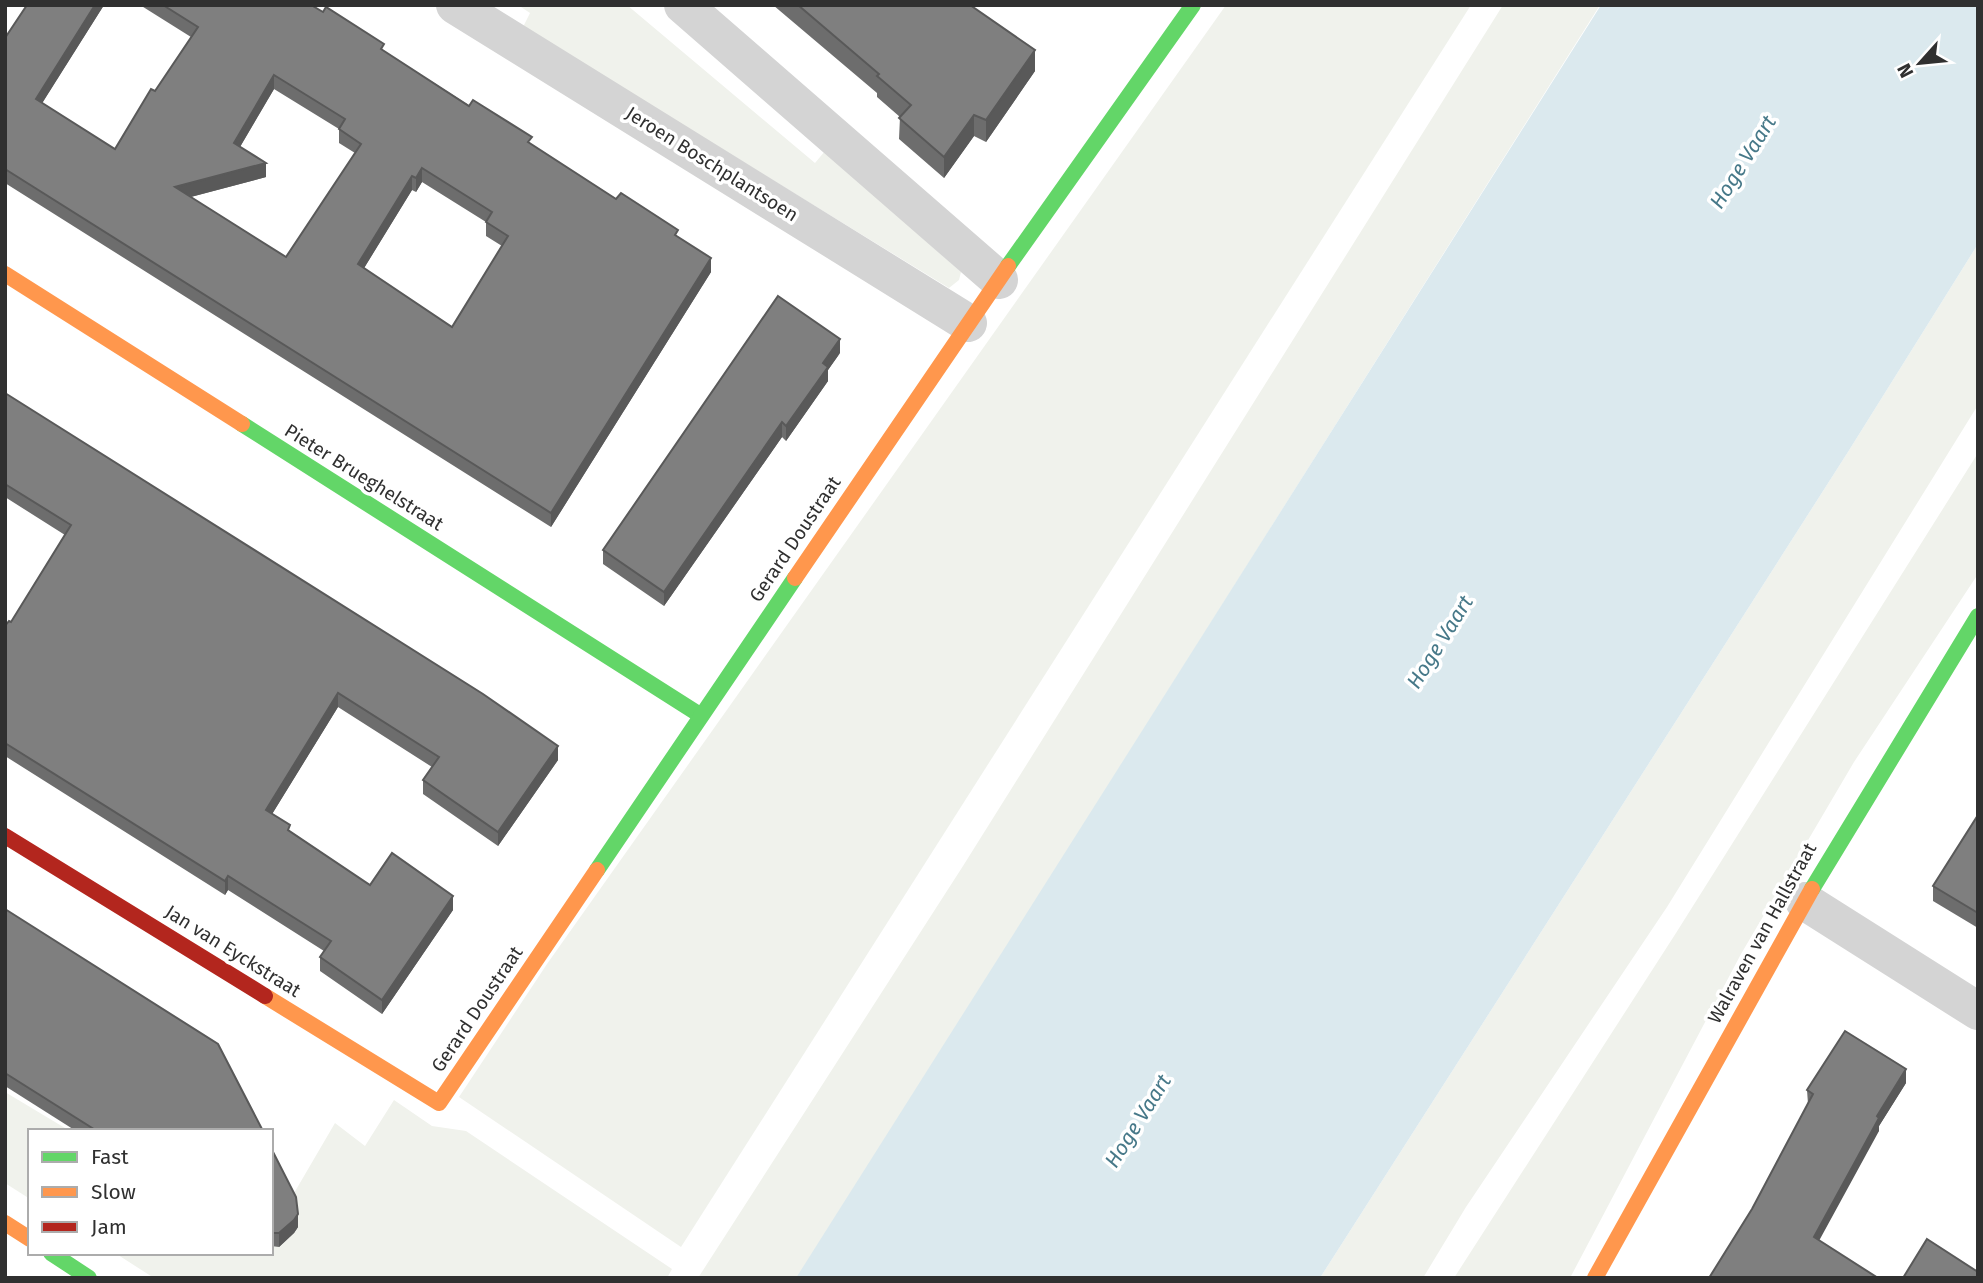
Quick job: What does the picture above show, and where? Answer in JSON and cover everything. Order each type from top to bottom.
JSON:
[{"type":"street","name":"Jeroen Boschplantsoen","points":[[455,5],[968,323]]},
{"type":"street","points":[[683,5],[999,280]]},
{"type":"street","name":"Gerard Doustraat","points":[[439,1102],[968,323],[1194,5]]},
{"type":"street","name":"Pieter Brueghelstraat","points":[[5,274],[700,715]]},
{"type":"street","name":"Walraven van Hallstraat","points":[[1595,1278],[1804,901],[1978,616]]},
{"type":"street","name":"Jan van Eyckstraat","points":[[5,836],[439,1102]]},
{"type":"street","points":[[1804,901],[1978,1011]]},
{"type":"street","points":[[5,1223],[28,1238]]},
{"type":"street","points":[[54,1255],[89,1278]]},
{"type":"shaded area","points":[[518,5],[627,5],[815,163],[825,151],[961,272],[959,280],[949,288],[523,27],[530,13]]},
{"type":"shaded area","points":[[1226,5],[1471,5],[681,1247],[459,1097],[547,964]]},
{"type":"shaded area","points":[[1503,5],[1600,5],[798,1278],[698,1278],[963,866]]},
{"type":"shaded area","points":[[1978,244],[1978,405],[1667,907],[1466,1207],[1423,1278],[1320,1278],[1848,452]]},
{"type":"shaded area","points":[[1978,453],[1978,574],[1854,762],[1741,954],[1570,1278],[1454,1278],[1676,933]]},
{"type":"shaded area","points":[[5,1092],[67,1129],[28,1129],[28,1198],[5,1183]]},
{"type":"shaded area","points":[[394,1100],[432,1126],[466,1131],[672,1269],[667,1278],[154,1278],[118,1255],[273,1255],[273,1246],[297,1228],[290,1200],[335,1123],[365,1146]]},
{"type":"water","name":"Hoge Vaart","points":[[1601,5],[1978,5],[1978,244],[1848,452],[1320,1278],[796,1278]]},
{"type":"building","points":[[27,5],[95,5],[36,99],[115,149],[151,89],[155,91],[198,27],[163,5],[311,5],[323,12],[326,7],[384,44],[381,49],[469,106],[473,100],[532,137],[528,142],[616,199],[621,193],[678,230],[675,235],[711,258],[551,513],[5,169],[5,38]],"holes":[[[274,75],[345,119],[339,129],[361,144],[286,257],[175,187],[266,163],[234,143]],[[422,168],[492,212],[486,222],[508,236],[452,327],[358,264],[412,176],[416,178]]]},
{"type":"building","points":[[798,5],[970,5],[1035,50],[986,120],[974,115],[944,157],[899,118],[911,105]]},
{"type":"building","points":[[778,296],[840,339],[823,363],[828,367],[786,426],[782,422],[664,592],[603,550]]},
{"type":"building","points":[[5,393],[483,694],[558,746],[498,832],[423,780],[439,757],[338,693],[266,810],[290,825],[288,830],[370,885],[392,853],[453,896],[382,1000],[320,957],[331,941],[228,876],[225,881],[5,743],[5,626],[11,622],[71,525],[5,484]]},
{"type":"building","points":[[1978,815],[1978,913],[1933,886]]},
{"type":"building","points":[[5,909],[218,1044],[262,1129],[94,1129],[5,1073]]},
{"type":"building","points":[[1845,1031],[1906,1069],[1877,1116],[1879,1118],[1814,1237],[1878,1278],[1709,1278],[1752,1209],[1813,1094],[1807,1090]]},
{"type":"building","points":[[273,1152],[296,1197],[298,1214],[279,1233],[273,1233]]},
{"type":"building","points":[[1927,1239],[1978,1272],[1978,1278],[1903,1278]]},
{"type":"traffic: fast","points":[[1008,266],[1193,5]]},
{"type":"traffic: fast","points":[[242,424],[700,715]]},
{"type":"traffic: fast","points":[[597,870],[795,578]]},
{"type":"traffic: fast","points":[[1812,889],[1978,616]]},
{"type":"traffic: fast","points":[[54,1255],[89,1278]]},
{"type":"traffic: slow","points":[[795,578],[1008,266]]},
{"type":"traffic: slow","points":[[5,274],[242,424]]},
{"type":"traffic: slow","points":[[265,996],[439,1103],[597,870]]},
{"type":"traffic: slow","points":[[1595,1278],[1812,889]]},
{"type":"traffic: slow","points":[[5,1223],[28,1238]]},
{"type":"traffic: jam","points":[[5,836],[265,996]]}]
